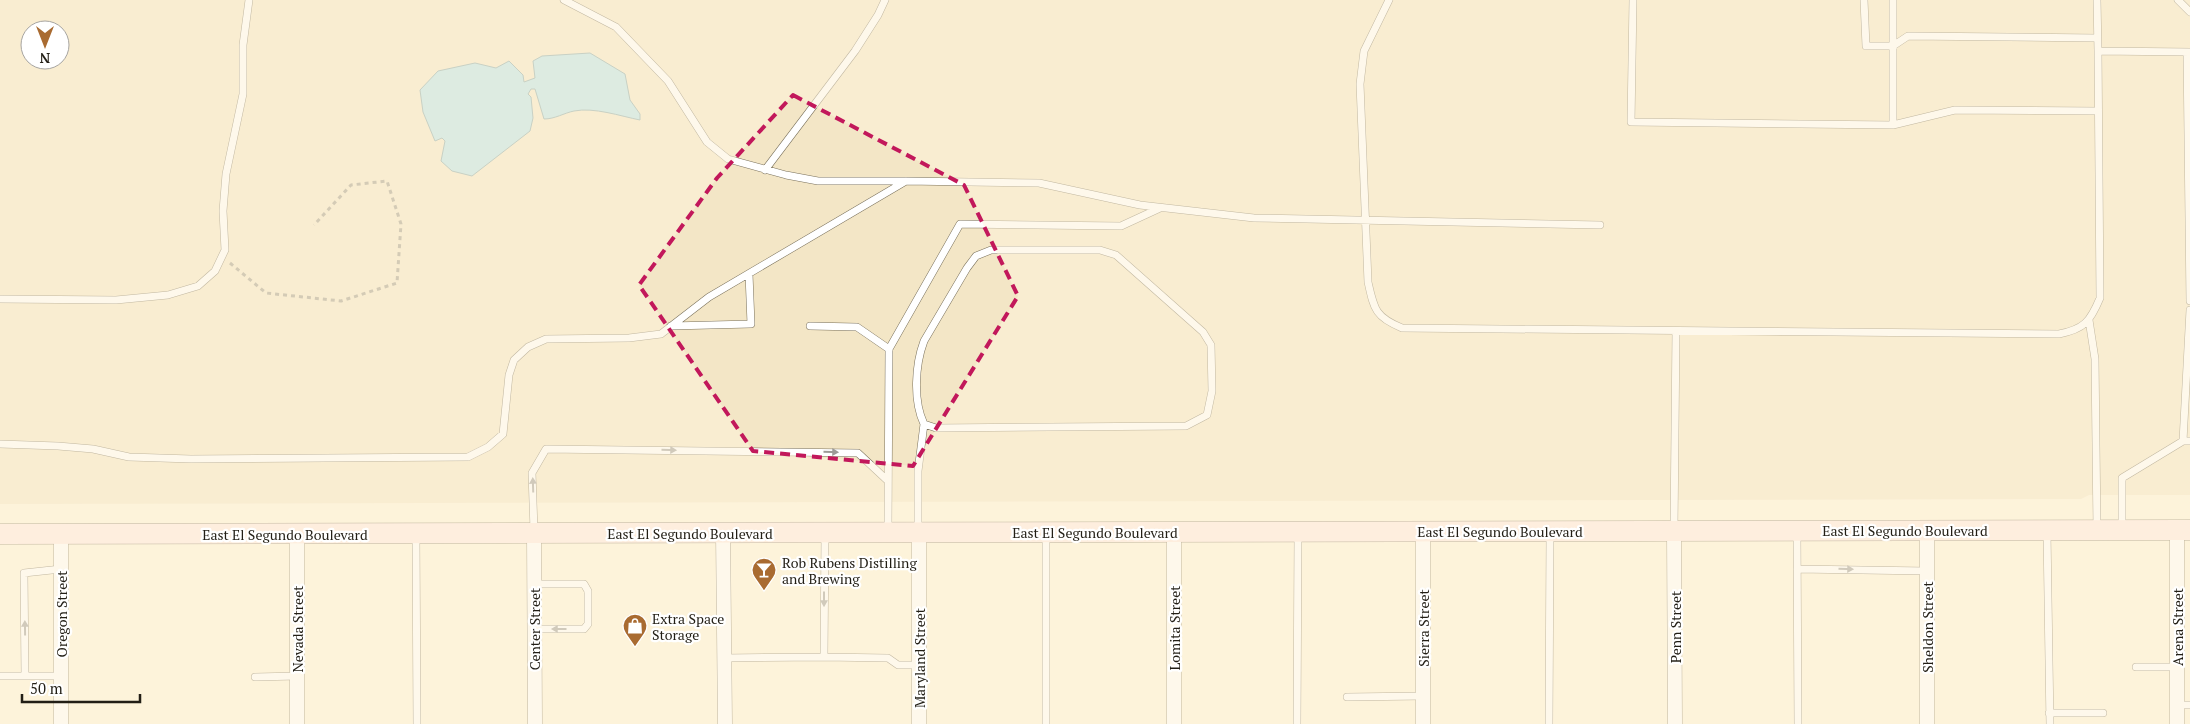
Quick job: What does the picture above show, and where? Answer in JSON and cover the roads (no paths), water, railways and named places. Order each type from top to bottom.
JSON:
[{"type":"main road","name":"East El Segundo Boulevard","points":[[0,534],[2184,530]]},
{"type":"street","name":"Sheldon Street","points":[[1927,530],[1927,724]]},
{"type":"street","name":"Arena Street","points":[[2177,724],[2184,705],[2177,667],[2184,530]]},
{"type":"street","name":"Sierra Street","points":[[1423,531],[1423,724]]},
{"type":"street","name":"Penn Street","points":[[1674,531],[1675,724]]},
{"type":"street","name":"Maryland Street","points":[[918,532],[919,724]]},
{"type":"street","name":"Lomita Street","points":[[1174,532],[1174,724]]},
{"type":"street","name":"Center Street","points":[[534,533],[535,724]]},
{"type":"street","points":[[723,533],[725,724]]},
{"type":"street","name":"Oregon Street","points":[[61,534],[61,724]]},
{"type":"street","name":"Nevada Street","points":[[297,534],[297,724]]},
{"type":"lane","points":[[0,299],[116,300],[168,295],[198,286],[215,271],[224,250],[223,211],[226,174],[243,94],[243,45],[249,0]]},
{"type":"lane","points":[[564,0],[616,27],[668,80],[708,142],[728,159],[766,170],[818,181],[1039,183],[1140,205],[1254,218],[1366,222],[1600,225]]},
{"type":"lane","points":[[766,170],[855,51],[878,16],[884,0]]},
{"type":"lane","points":[[1389,0],[1364,51],[1360,84],[1368,282],[1374,308],[1385,321],[1402,328],[2059,334],[2077,330],[2089,320],[2100,298],[2097,0]]},
{"type":"lane","points":[[1633,0],[1632,122],[1893,125],[1955,110],[2098,111]]},
{"type":"lane","points":[[1864,0],[1866,46],[1893,46],[1908,36],[2097,38]]},
{"type":"lane","points":[[1893,0],[1893,125]]},
{"type":"lane","points":[[2178,0],[2190,12]]},
{"type":"lane","points":[[2098,51],[2188,52],[2190,301]]},
{"type":"lane","points":[[0,444],[67,446],[94,449],[129,457],[191,459],[468,457],[488,448],[503,434],[509,375],[514,360],[528,347],[546,340],[629,338],[661,334],[709,297],[906,181]]},
{"type":"lane","points":[[888,532],[889,349],[960,224],[1121,226],[1160,208]]},
{"type":"lane","points":[[918,532],[918,471],[924,424],[918,412],[920,352],[924,341],[976,256],[991,250],[1100,250],[1116,255],[1203,332],[1211,346],[1212,391],[1206,415],[1186,426],[936,428],[924,424]]},
{"type":"lane","points":[[671,326],[751,324],[749,274]]},
{"type":"lane","points":[[2122,530],[2122,478],[2187,441],[2190,310]]},
{"type":"lane","points":[[2089,320],[2095,358],[2097,530]]},
{"type":"lane","points":[[810,326],[857,327],[889,349]]},
{"type":"lane","points":[[1674,531],[1676,331]]},
{"type":"lane","points":[[534,533],[532,473],[546,448],[858,453],[888,481]]},
{"type":"lane","points":[[1797,530],[1798,724]]},
{"type":"lane","points":[[2047,530],[2050,724]]},
{"type":"lane","points":[[1297,724],[1298,531]]},
{"type":"lane","points":[[1549,724],[1550,531]]},
{"type":"lane","points":[[824,532],[824,657]]},
{"type":"lane","points":[[1046,532],[1046,724]]},
{"type":"lane","points":[[416,534],[417,724]]},
{"type":"lane","points":[[1797,568],[1927,571]]},
{"type":"lane","points":[[26,676],[24,573],[61,569]]},
{"type":"lane","points":[[534,584],[586,586],[588,591],[588,624],[584,629],[534,629]]},
{"type":"lane","points":[[724,658],[888,658],[898,665],[919,665]]},
{"type":"lane","points":[[2136,667],[2177,667]]},
{"type":"lane","points":[[0,676],[61,676]]},
{"type":"lane","points":[[255,677],[297,676]]},
{"type":"lane","points":[[1346,697],[1423,696]]},
{"type":"lane","points":[[2050,713],[2103,713]]},
{"type":"water","points":[[590,53],[625,74],[630,100],[640,114],[640,120],[590,110],[574,111],[544,119],[535,89],[531,89],[528,94],[531,97],[533,118],[530,131],[472,176],[452,171],[441,161],[445,141],[442,138],[435,141],[423,112],[420,90],[438,71],[475,63],[496,68],[509,61],[523,75],[524,82],[535,78],[533,61],[542,56]]},
{"type":"place","name":"Rob Rubens Distilling and Brewing","points":[[764,591]]},
{"type":"place","name":"Extra Space Storage","points":[[635,647]]}]
